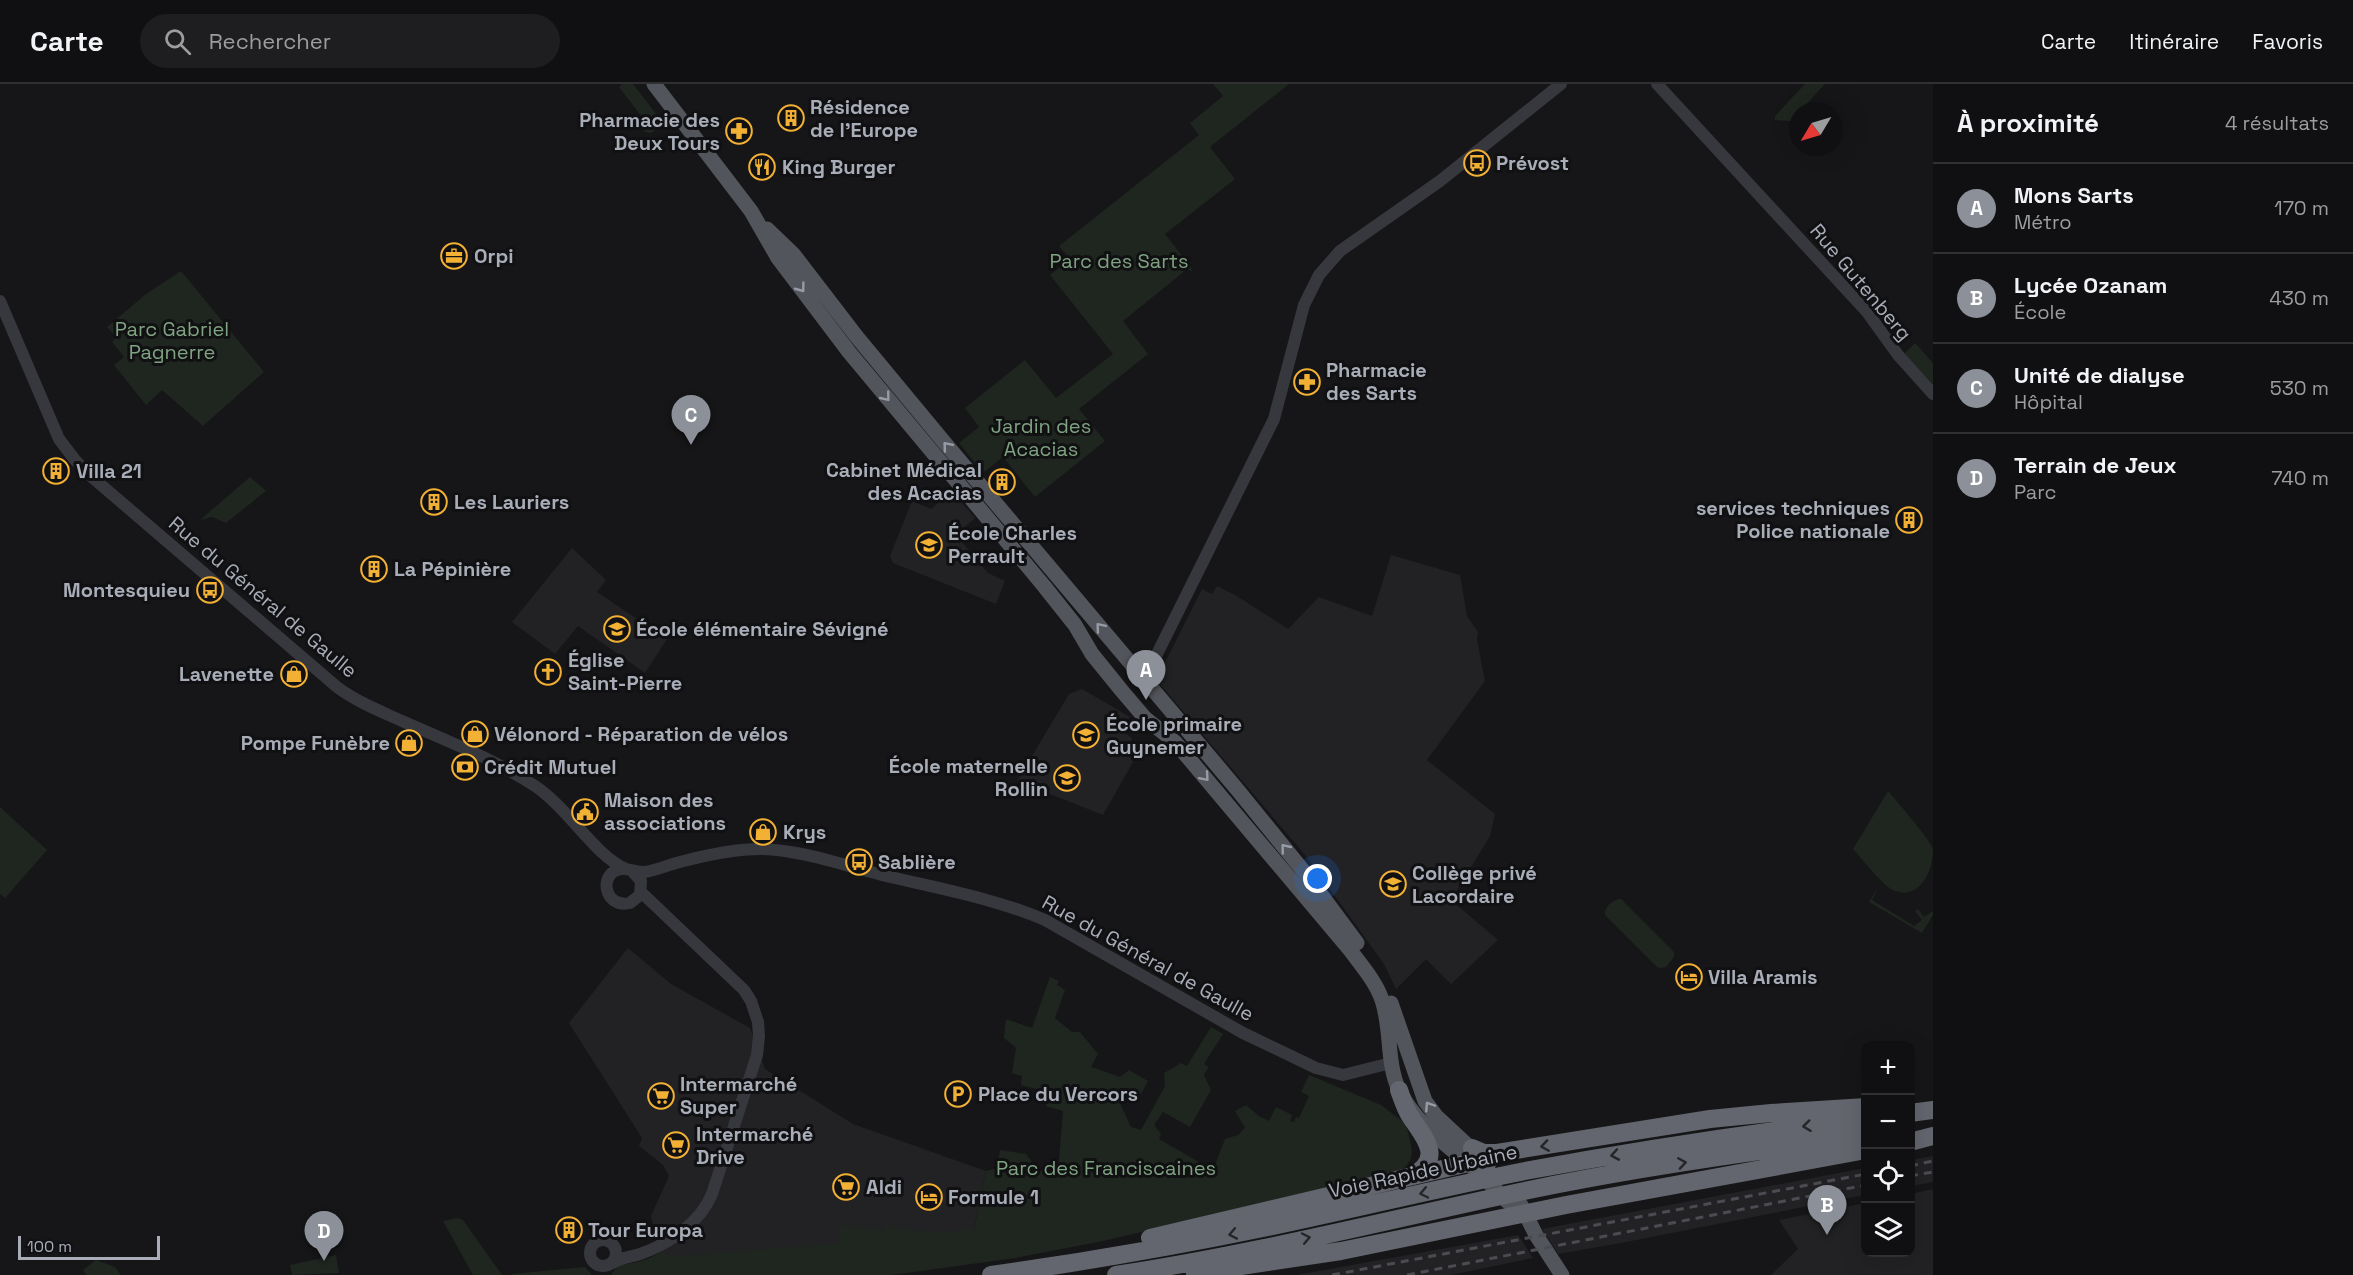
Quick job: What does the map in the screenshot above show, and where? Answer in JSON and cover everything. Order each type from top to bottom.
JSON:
[{"type":"highway","points":[[1399,1089],[1408,1112],[1430,1148],[1424,1166],[1413,1175]]},
{"type":"highway","points":[[1915,1103],[1933,1102]]},
{"type":"highway","points":[[1063,1265],[1104,1247],[1413,1175],[1476,1157],[1710,1119],[1763,1113],[1861,1107]]},
{"type":"highway","points":[[1915,1112],[1933,1110]]},
{"type":"highway","name":"Voie Rapide Urbaine","points":[[991,1275],[1063,1265],[1268,1227],[1523,1172],[1739,1134],[1861,1120]]},
{"type":"highway","points":[[1915,1131],[1933,1128]]},
{"type":"highway","points":[[1915,1141],[1933,1136]]},
{"type":"highway","name":"Voie Rapide Urbaine","points":[[1127,1275],[1532,1190],[1693,1161],[1861,1138]]},
{"type":"highway","points":[[1181,1275],[1313,1256],[1513,1207],[1861,1151]]},
{"type":"main road","points":[[654,84],[751,211],[794,255],[925,445],[1051,595],[1107,674],[1145,718],[1172,739],[1250,829],[1361,964],[1382,999],[1391,1063],[1399,1089],[1407,1104],[1424,1123],[1476,1157]]},
{"type":"main road","points":[[856,348],[931,427],[1138,671],[1305,873],[1370,962],[1387,994],[1425,1101],[1436,1116],[1476,1157],[1513,1207],[1551,1266],[1562,1275]]},
{"type":"main road","points":[[925,445],[931,427]]},
{"type":"main road","points":[[1051,595],[1060,578]]},
{"type":"main road","points":[[1107,674],[1120,676],[1138,671]]},
{"type":"main road","points":[[1424,1123],[1476,1157]]},
{"type":"street","points":[[1138,671],[1148,666],[1156,656],[1270,426],[1284,385],[1304,305],[1319,275],[1340,251],[1440,181],[1561,84]]},
{"type":"street","name":"Rue Gutenberg","points":[[1657,84],[1867,312],[1898,356],[1933,394]]},
{"type":"street","name":"Rue du Général de Gaulle","points":[[0,301],[59,439],[69,454],[87,473],[315,670],[344,692],[364,704],[520,777],[558,804],[606,855],[629,870],[646,872],[707,855],[763,849],[798,854],[1020,910],[1058,927],[1249,1036],[1316,1068],[1343,1075],[1391,1063]]},
{"type":"street","name":"Rue du Général de Gaulle","points":[[588,836],[608,870],[609,878]]},
{"type":"street","name":"Rue du Général de Gaulle","points":[[641,890],[657,875],[716,860],[740,851]]},
{"type":"street","points":[[650,1250],[627,1249],[607,1240],[599,1241],[591,1249],[592,1261],[606,1268],[650,1250],[685,1229],[707,1206],[758,1054],[759,1043],[756,1016],[744,990],[684,935],[641,890],[639,876],[629,870],[618,870],[609,878],[607,885],[610,896],[617,903],[642,908],[684,935]]},
{"type":"street","points":[[628,904],[635,901],[641,890]]},
{"type":"street","points":[[606,1268],[617,1253],[612,1243]]},
{"type":"shaded area","name":"École Charles Perrault","points":[[952,491],[975,518],[956,535],[988,573],[1005,581],[996,604],[893,563],[890,556],[912,501],[931,509]]},
{"type":"shaded area","points":[[572,548],[606,580],[597,592],[667,639],[645,673],[578,626],[555,654],[512,622]]},
{"type":"shaded area","points":[[1391,555],[1460,575],[1467,616],[1478,632],[1477,640],[1485,681],[1427,760],[1495,814],[1490,836],[1451,900],[1498,940],[1451,984],[1426,959],[1396,989],[1384,964],[1305,855],[1159,683],[1158,676],[1202,589],[1212,594],[1217,586],[1237,596],[1288,629],[1319,597],[1372,616]]},
{"type":"shaded area","points":[[1082,689],[1130,717],[1119,726],[1132,738],[1131,742],[1141,748],[1103,815],[1017,781],[1069,694]]},
{"type":"shaded area","points":[[628,948],[671,984],[750,1028],[765,1069],[853,1124],[986,1171],[973,1234],[661,1265],[651,1216],[669,1176],[663,1165],[639,1146],[642,1138],[569,1023]]},
{"type":"shaded area","points":[[1933,1156],[1933,1182],[1915,1185],[1915,1159]]},
{"type":"shaded area","points":[[1861,1169],[1861,1196],[1621,1243],[1558,1254],[1542,1229]]},
{"type":"shaded area","points":[[1933,1189],[1933,1275],[1771,1275],[1798,1249],[1779,1220],[1861,1204],[1861,1257],[1915,1257],[1915,1193]]},
{"type":"shaded area","points":[[1518,1235],[1533,1258],[1451,1275],[1297,1275]]},
{"type":"green space","points":[[622,84],[633,84],[660,119],[659,127],[651,133],[645,132],[640,126],[645,121],[619,87]]},
{"type":"green space","points":[[1213,84],[1289,84],[1210,147],[1235,179],[1165,234],[1192,271],[1186,270],[1123,321],[1148,354],[1079,409],[1105,441],[1035,497],[1003,457],[983,473],[959,443],[979,427],[965,408],[1025,360],[1056,398],[1113,354],[1050,275],[1070,259],[1059,246],[1199,135],[1190,123],[1223,96]]},
{"type":"green space","points":[[1805,84],[1825,84],[1808,102],[1789,102],[1789,121],[1775,120],[1775,116]]},
{"type":"green space","name":"Parc Gabriel Pagnerre","points":[[181,271],[264,372],[203,426],[162,390],[146,405],[114,365],[124,357],[112,342],[116,337],[107,327],[146,294]]},
{"type":"green space","points":[[1915,343],[1933,363],[1933,388],[1902,356]]},
{"type":"green space","points":[[250,477],[266,491],[226,523],[212,517],[200,520]]},
{"type":"green space","points":[[1888,791],[1933,849],[1927,876],[1922,884],[1909,892],[1900,892],[1887,886],[1853,849]]},
{"type":"green space","points":[[0,807],[47,850],[5,898],[0,894]]},
{"type":"green space","points":[[1878,887],[1872,900],[1914,926],[1922,920],[1915,911],[1918,909],[1924,917],[1933,911],[1922,933],[1869,902]]},
{"type":"green space","points":[[1621,899],[1674,952],[1674,957],[1666,967],[1657,967],[1605,915],[1610,904]]},
{"type":"green space","name":"Parc des Franciscaines","points":[[1050,977],[1059,981],[1057,985],[1065,990],[1055,1018],[1072,1032],[1080,1032],[1098,1054],[1091,1067],[1120,1077],[1129,1070],[1148,1081],[1141,1094],[1132,1090],[1119,1101],[1131,1127],[1141,1130],[1165,1086],[1164,1073],[1181,1063],[1187,1066],[1211,1027],[1223,1034],[1204,1064],[1209,1067],[1204,1075],[1211,1090],[1190,1127],[1163,1112],[1154,1125],[1161,1134],[1159,1139],[1213,1170],[1225,1139],[1238,1135],[1245,1128],[1235,1111],[1246,1105],[1269,1121],[1276,1107],[1292,1115],[1290,1121],[1294,1122],[1296,1117],[1299,1118],[1309,1096],[1301,1092],[1309,1075],[1381,1105],[1406,1124],[1412,1149],[1410,1160],[1401,1171],[1103,1241],[1015,1258],[892,1275],[611,1275],[620,1266],[644,1260],[664,1251],[670,1257],[839,1243],[840,1225],[883,1230],[885,1224],[905,1229],[941,1232],[974,1230],[986,1171],[997,1168],[1000,1150],[1026,1154],[1038,1170],[1058,1173],[1063,1111],[1046,1106],[1048,1092],[1021,1085],[1022,1076],[1012,1073],[1016,1048],[1004,1038],[1006,1019],[1032,1028]]},
{"type":"green space","points":[[457,1218],[463,1220],[502,1275],[473,1275],[443,1221]]},
{"type":"green space","points":[[336,1255],[339,1273],[292,1275],[290,1265]]},
{"type":"green space","points":[[96,1260],[115,1267],[121,1275],[86,1275],[83,1270]]},
{"type":"green space","points":[[585,1267],[592,1275],[511,1275],[513,1274]]},
{"type":"railway","points":[[1915,1165],[1933,1161]]},
{"type":"railway","points":[[1915,1175],[1933,1172]]},
{"type":"railway","points":[[1332,1275],[1861,1175]]},
{"type":"railway","points":[[1407,1275],[1861,1186]]},
{"type":"place","name":"Résidence de l'Europe","points":[[791,118]]},
{"type":"place","name":"Pharmacie des Deux Tours","points":[[739,131]]},
{"type":"place","name":"Prévost","points":[[1477,163]]},
{"type":"place","name":"King Burger","points":[[762,167]]},
{"type":"place","name":"Orpi","points":[[454,256]]},
{"type":"place","name":"Pharmacie des Sarts","points":[[1307,382]]},
{"type":"place","name":"Unité de dialyse","points":[[691,445]]},
{"type":"place","name":"Villa 21","points":[[56,471]]},
{"type":"place","name":"Cabinet Médical des Acacias","points":[[1002,482]]},
{"type":"place","name":"Les Lauriers","points":[[434,502]]},
{"type":"place","name":"services techniques Police nationale","points":[[1909,520]]},
{"type":"place","name":"École Charles Perrault","points":[[929,545]]},
{"type":"place","name":"La Pépinière","points":[[374,569]]},
{"type":"place","name":"Montesquieu","points":[[210,590]]},
{"type":"place","name":"École élémentaire Sévigné","points":[[617,629]]},
{"type":"place","name":"Église Saint-Pierre","points":[[548,672]]},
{"type":"place","name":"Lavenette","points":[[294,674]]},
{"type":"place","name":"Mons Sarts","points":[[1146,700]]},
{"type":"place","name":"Vélonord - Réparation de vélos","points":[[475,734]]},
{"type":"place","name":"École primaire Guynemer","points":[[1086,735]]},
{"type":"place","name":"Pompe Funèbre","points":[[409,743]]},
{"type":"place","name":"Crédit Mutuel","points":[[465,767]]},
{"type":"place","name":"École maternelle Rollin","points":[[1067,778]]},
{"type":"place","name":"Maison des associations","points":[[585,812]]},
{"type":"place","name":"Krys","points":[[763,832]]},
{"type":"place","name":"Sablière","points":[[859,862]]},
{"type":"place","name":"Collège privé Lacordaire","points":[[1393,884]]},
{"type":"place","name":"Villa Aramis","points":[[1689,977]]},
{"type":"place","name":"Place du Vercors","points":[[958,1094]]},
{"type":"place","name":"Intermarché Super","points":[[661,1096]]},
{"type":"place","name":"Intermarché Drive","points":[[676,1145]]},
{"type":"place","name":"Aldi","points":[[846,1187]]},
{"type":"place","name":"Formule 1","points":[[929,1197]]},
{"type":"place","name":"Tour Europa","points":[[569,1230]]},
{"type":"place","name":"Lycée Ozanam","points":[[1827,1235]]},
{"type":"place","name":"Terrain de Jeux","points":[[324,1261]]},
{"type":"park label","name":"Parc des Sarts","points":[[1119,261]]},
{"type":"park label","name":"Jardin des Acacias","points":[[1041,438]]}]
